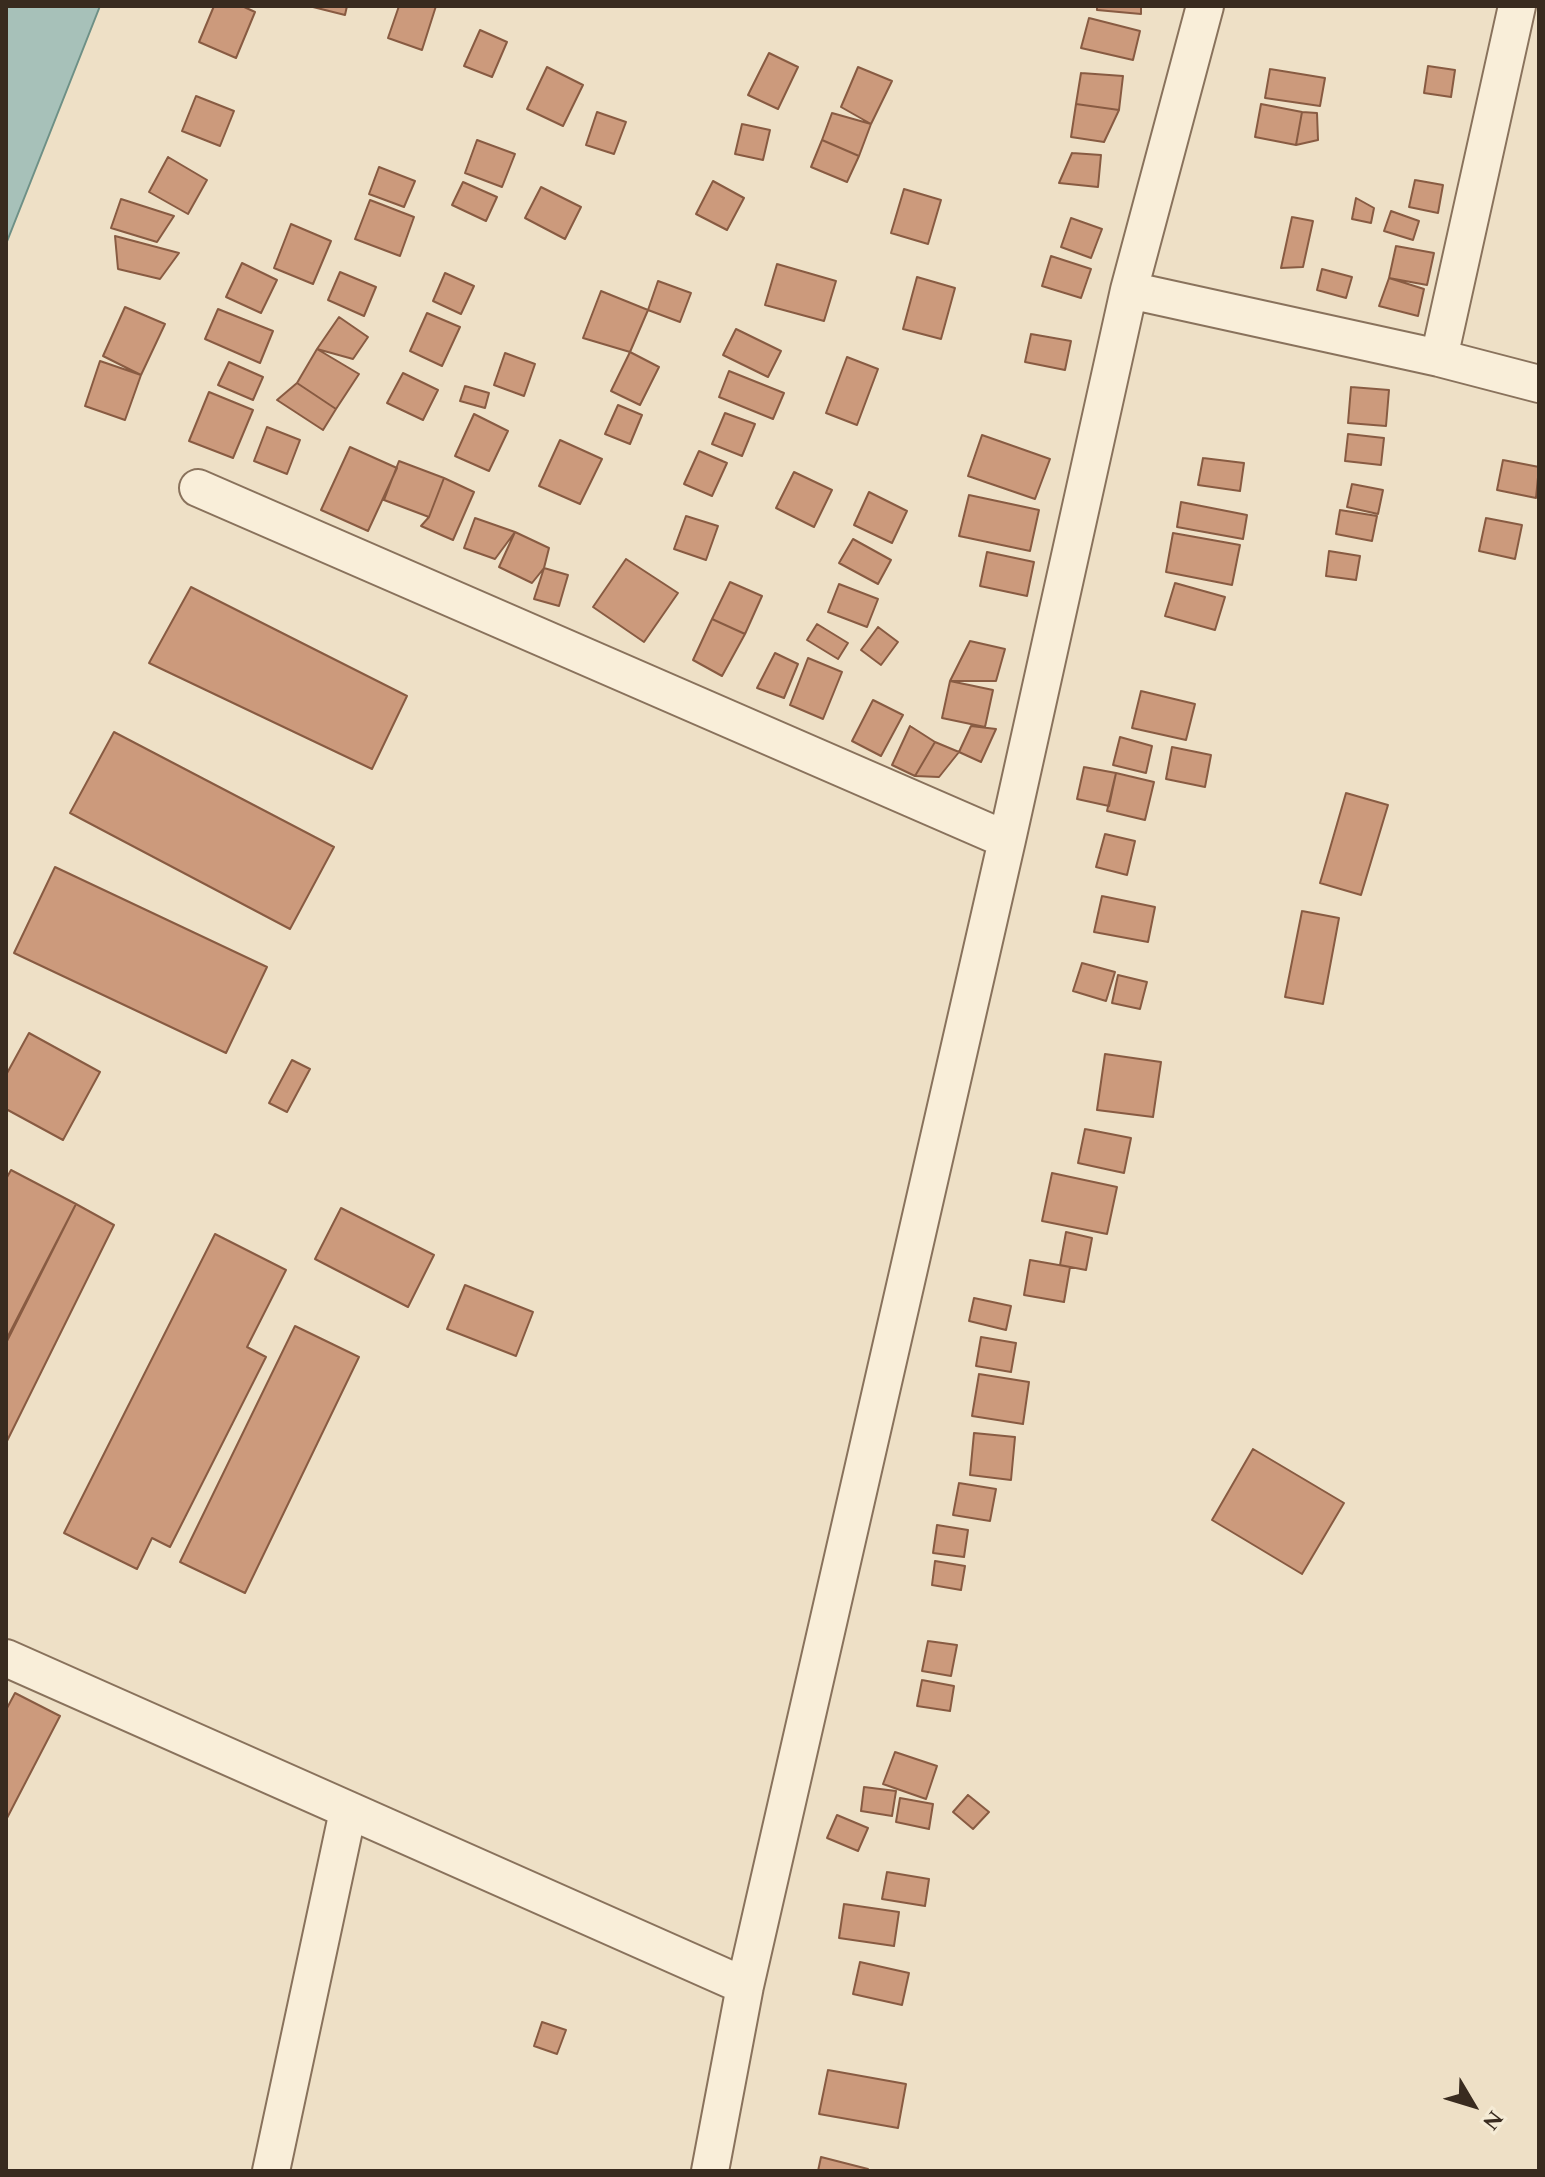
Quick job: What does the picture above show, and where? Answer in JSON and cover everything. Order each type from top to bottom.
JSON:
[{"type":"street","points":[[710,2171],[745,1986],[1007,840],[1129,290],[1205,6]]},
{"type":"street","points":[[1439,358],[1517,6]]},
{"type":"street","points":[[1129,290],[1439,358],[1539,384]]},
{"type":"street","points":[[198,488],[1007,840]]},
{"type":"street","points":[[6,1658],[745,1986]]},
{"type":"street","points":[[271,2171],[348,1811]]},
{"type":"water","points":[[6,6],[100,6],[6,244]]},
{"type":"building","points":[[214,6],[242,6],[255,12],[236,58],[199,42]]},
{"type":"building","points":[[309,6],[347,6],[345,15]]},
{"type":"building","points":[[399,6],[436,6],[422,50],[388,38]]},
{"type":"building","points":[[1097,6],[1141,6],[1141,14],[1097,10]]},
{"type":"building","points":[[1089,18],[1140,31],[1133,60],[1081,48]]},
{"type":"building","points":[[480,30],[507,42],[492,77],[464,66]]},
{"type":"building","points":[[769,53],[798,67],[778,109],[748,95]]},
{"type":"building","points":[[1428,66],[1455,70],[1451,97],[1424,93]]},
{"type":"building","points":[[547,67],[583,85],[563,126],[527,109]]},
{"type":"building","points":[[858,67],[892,81],[871,124],[841,107]]},
{"type":"building","points":[[1270,69],[1325,78],[1320,106],[1265,98]]},
{"type":"building","points":[[1081,73],[1123,76],[1119,110],[1076,104]]},
{"type":"building","points":[[196,96],[234,111],[220,146],[182,131]]},
{"type":"building","points":[[1076,104],[1119,110],[1104,142],[1071,137]]},
{"type":"building","points":[[1261,104],[1302,112],[1296,145],[1255,137]]},
{"type":"building","points":[[597,112],[626,122],[614,154],[586,145]]},
{"type":"building","points":[[1302,112],[1317,113],[1318,140],[1296,145]]},
{"type":"building","points":[[832,113],[871,124],[859,156],[822,140]]},
{"type":"building","points":[[742,124],[770,130],[763,160],[735,154]]},
{"type":"building","points":[[477,140],[515,154],[502,187],[465,173]]},
{"type":"building","points":[[822,140],[859,156],[847,182],[811,167]]},
{"type":"building","points":[[1072,153],[1101,155],[1098,187],[1059,183]]},
{"type":"building","points":[[168,157],[207,180],[188,214],[149,192]]},
{"type":"building","points":[[379,167],[415,181],[404,207],[369,194]]},
{"type":"building","points":[[1415,180],[1443,185],[1438,213],[1409,207]]},
{"type":"building","points":[[713,181],[744,198],[727,230],[696,214]]},
{"type":"building","points":[[463,182],[497,197],[486,221],[452,205]]},
{"type":"building","points":[[541,187],[581,207],[565,239],[525,218]]},
{"type":"building","points":[[904,189],[941,200],[928,244],[891,233]]},
{"type":"building","points":[[1356,198],[1374,208],[1371,223],[1352,219]]},
{"type":"building","points":[[121,199],[174,216],[157,242],[111,228]]},
{"type":"building","points":[[370,200],[414,217],[400,256],[355,239]]},
{"type":"building","points":[[1391,211],[1419,221],[1413,240],[1384,231]]},
{"type":"building","points":[[1292,217],[1313,221],[1303,267],[1281,268]]},
{"type":"building","points":[[1071,218],[1102,229],[1091,258],[1061,247]]},
{"type":"building","points":[[291,224],[331,241],[313,284],[274,268]]},
{"type":"building","points":[[115,236],[179,253],[160,279],[118,269]]},
{"type":"building","points":[[1396,246],[1434,253],[1427,285],[1389,278]]},
{"type":"building","points":[[1051,256],[1091,269],[1081,298],[1042,286]]},
{"type":"building","points":[[242,263],[277,280],[261,313],[226,297]]},
{"type":"building","points":[[777,264],[836,281],[824,321],[765,305]]},
{"type":"building","points":[[1322,269],[1352,277],[1346,298],[1317,290]]},
{"type":"building","points":[[340,272],[376,287],[364,316],[328,300]]},
{"type":"building","points":[[445,273],[474,286],[461,314],[433,301]]},
{"type":"building","points":[[917,277],[955,288],[941,339],[903,329]]},
{"type":"building","points":[[1389,278],[1424,289],[1418,316],[1379,306]]},
{"type":"building","points":[[658,281],[691,293],[680,322],[648,310]]},
{"type":"building","points":[[601,291],[648,310],[630,352],[583,338]]},
{"type":"building","points":[[125,307],[165,324],[141,375],[103,356]]},
{"type":"building","points":[[218,309],[273,331],[260,363],[205,339]]},
{"type":"building","points":[[427,313],[460,327],[442,366],[410,351]]},
{"type":"building","points":[[339,317],[368,337],[353,359],[317,349]]},
{"type":"building","points":[[736,329],[781,351],[768,377],[723,355]]},
{"type":"building","points":[[1031,334],[1071,341],[1065,370],[1025,362]]},
{"type":"building","points":[[317,349],[359,374],[336,409],[297,383]]},
{"type":"building","points":[[630,352],[659,367],[640,405],[611,391]]},
{"type":"building","points":[[505,353],[535,364],[524,396],[494,385]]},
{"type":"building","points":[[847,357],[878,369],[857,425],[826,413]]},
{"type":"building","points":[[100,361],[141,375],[125,420],[85,406]]},
{"type":"building","points":[[229,362],[263,377],[253,400],[218,385]]},
{"type":"building","points":[[729,371],[784,393],[773,419],[719,397]]},
{"type":"building","points":[[403,373],[438,390],[423,420],[387,403]]},
{"type":"building","points":[[297,383],[336,409],[323,430],[277,400]]},
{"type":"building","points":[[465,386],[489,393],[485,408],[460,401]]},
{"type":"building","points":[[1351,387],[1389,390],[1386,426],[1348,423]]},
{"type":"building","points":[[209,392],[253,410],[233,458],[189,441]]},
{"type":"building","points":[[618,405],[642,415],[630,444],[605,434]]},
{"type":"building","points":[[725,413],[755,424],[742,456],[712,444]]},
{"type":"building","points":[[474,414],[508,431],[489,471],[455,456]]},
{"type":"building","points":[[267,427],[300,440],[287,474],[254,461]]},
{"type":"building","points":[[1348,434],[1384,438],[1381,465],[1345,461]]},
{"type":"building","points":[[982,435],[1050,459],[1035,499],[968,476]]},
{"type":"building","points":[[560,440],[602,459],[580,504],[539,486]]},
{"type":"building","points":[[350,447],[397,468],[368,531],[321,510]]},
{"type":"building","points":[[699,451],[727,463],[712,496],[684,484]]},
{"type":"building","points":[[1203,458],[1244,463],[1240,491],[1198,485]]},
{"type":"building","points":[[1503,460],[1539,467],[1536,498],[1497,490]]},
{"type":"building","points":[[399,461],[444,478],[429,517],[384,500]]},
{"type":"building","points":[[794,472],[832,490],[814,527],[776,508]]},
{"type":"building","points":[[444,478],[474,492],[453,540],[421,526],[429,517]]},
{"type":"building","points":[[1352,484],[1383,490],[1378,514],[1347,507]]},
{"type":"building","points":[[869,492],[907,511],[892,543],[854,525]]},
{"type":"building","points":[[969,495],[1039,510],[1030,551],[959,536]]},
{"type":"building","points":[[1181,502],[1247,515],[1243,539],[1177,527]]},
{"type":"building","points":[[1340,510],[1377,516],[1372,541],[1336,534]]},
{"type":"building","points":[[686,516],[718,526],[706,560],[674,549]]},
{"type":"building","points":[[475,518],[515,532],[495,559],[464,548]]},
{"type":"building","points":[[1486,518],[1522,525],[1515,559],[1479,551]]},
{"type":"building","points":[[515,532],[549,548],[544,568],[532,583],[499,567]]},
{"type":"building","points":[[1173,533],[1240,545],[1232,585],[1166,572]]},
{"type":"building","points":[[853,539],[891,560],[878,584],[839,563]]},
{"type":"building","points":[[1329,551],[1360,556],[1356,580],[1326,576]]},
{"type":"building","points":[[987,552],[1034,562],[1027,596],[980,586]]},
{"type":"building","points":[[626,559],[678,593],[644,642],[593,607]]},
{"type":"building","points":[[544,568],[568,575],[559,606],[534,599]]},
{"type":"building","points":[[730,582],[762,596],[745,634],[712,619]]},
{"type":"building","points":[[1175,583],[1225,597],[1215,630],[1165,616]]},
{"type":"building","points":[[839,584],[878,599],[867,627],[828,612]]},
{"type":"building","points":[[191,587],[407,696],[372,769],[149,663]]},
{"type":"building","points":[[712,619],[745,634],[722,676],[693,660]]},
{"type":"building","points":[[817,624],[848,643],[838,659],[807,640]]},
{"type":"building","points":[[878,627],[898,642],[881,665],[861,650]]},
{"type":"building","points":[[970,641],[1005,649],[996,681],[950,681]]},
{"type":"building","points":[[775,653],[798,664],[784,698],[757,688]]},
{"type":"building","points":[[808,658],[842,672],[823,719],[790,705]]},
{"type":"building","points":[[950,681],[993,690],[985,727],[942,718]]},
{"type":"building","points":[[1141,691],[1195,704],[1186,740],[1132,728]]},
{"type":"building","points":[[873,700],[903,715],[881,756],[852,741]]},
{"type":"building","points":[[910,726],[935,742],[915,776],[892,765]]},
{"type":"building","points":[[971,726],[996,729],[981,762],[959,752]]},
{"type":"building","points":[[114,732],[334,847],[290,929],[70,813]]},
{"type":"building","points":[[1120,737],[1152,746],[1146,773],[1113,765]]},
{"type":"building","points":[[935,742],[959,752],[939,777],[915,776]]},
{"type":"building","points":[[1172,747],[1211,755],[1205,787],[1166,779]]},
{"type":"building","points":[[1084,767],[1116,773],[1109,806],[1077,799]]},
{"type":"building","points":[[1116,773],[1154,782],[1145,820],[1107,811]]},
{"type":"building","points":[[1346,793],[1388,805],[1361,895],[1320,883]]},
{"type":"building","points":[[1105,834],[1135,841],[1127,875],[1096,867]]},
{"type":"building","points":[[55,867],[267,967],[226,1053],[14,953]]},
{"type":"building","points":[[1102,896],[1155,907],[1148,942],[1094,932]]},
{"type":"building","points":[[1302,911],[1339,918],[1323,1004],[1285,997]]},
{"type":"building","points":[[1082,963],[1115,972],[1106,1001],[1073,991]]},
{"type":"building","points":[[1118,975],[1147,982],[1140,1009],[1112,1003]]},
{"type":"building","points":[[29,1033],[100,1072],[63,1140],[6,1109],[6,1075]]},
{"type":"building","points":[[1105,1054],[1161,1062],[1153,1117],[1097,1110]]},
{"type":"building","points":[[292,1060],[310,1069],[287,1112],[269,1103]]},
{"type":"building","points":[[1085,1129],[1131,1138],[1124,1173],[1078,1163]]},
{"type":"building","points":[[11,1170],[76,1204],[6,1340],[6,1179]]},
{"type":"building","points":[[1052,1173],[1117,1187],[1107,1234],[1042,1221]]},
{"type":"building","points":[[76,1204],[114,1225],[6,1443],[6,1343]]},
{"type":"building","points":[[341,1208],[434,1255],[408,1307],[315,1259]]},
{"type":"building","points":[[1066,1232],[1092,1238],[1086,1270],[1060,1265]]},
{"type":"building","points":[[215,1234],[286,1270],[247,1347],[266,1357],[170,1547],[152,1538],[137,1569],[64,1533]]},
{"type":"building","points":[[1030,1260],[1070,1267],[1064,1302],[1024,1295]]},
{"type":"building","points":[[465,1285],[533,1312],[516,1356],[447,1329]]},
{"type":"building","points":[[974,1298],[1011,1306],[1006,1330],[969,1321]]},
{"type":"building","points":[[295,1326],[359,1357],[245,1593],[180,1562]]},
{"type":"building","points":[[981,1337],[1016,1343],[1011,1372],[976,1366]]},
{"type":"building","points":[[979,1374],[1029,1382],[1023,1424],[972,1416]]},
{"type":"building","points":[[974,1433],[1015,1437],[1011,1480],[970,1475]]},
{"type":"building","points":[[1253,1449],[1344,1503],[1302,1574],[1212,1520]]},
{"type":"building","points":[[959,1483],[996,1489],[990,1521],[953,1515]]},
{"type":"building","points":[[937,1525],[968,1530],[964,1557],[933,1553]]},
{"type":"building","points":[[935,1561],[965,1566],[961,1590],[932,1585]]},
{"type":"building","points":[[928,1641],[957,1645],[951,1676],[922,1671]]},
{"type":"building","points":[[922,1680],[954,1686],[950,1711],[917,1706]]},
{"type":"building","points":[[15,1693],[60,1716],[6,1820],[6,1710]]},
{"type":"building","points":[[895,1752],[937,1766],[926,1799],[883,1784]]},
{"type":"building","points":[[864,1787],[896,1791],[892,1816],[861,1811]]},
{"type":"building","points":[[968,1795],[989,1812],[973,1829],[953,1812]]},
{"type":"building","points":[[900,1798],[933,1804],[929,1829],[896,1822]]},
{"type":"building","points":[[837,1815],[868,1828],[858,1851],[827,1838]]},
{"type":"building","points":[[887,1872],[929,1879],[925,1906],[882,1899]]},
{"type":"building","points":[[844,1904],[899,1912],[894,1946],[839,1938]]},
{"type":"building","points":[[860,1962],[909,1973],[902,2005],[853,1994]]},
{"type":"building","points":[[542,2022],[566,2030],[557,2054],[534,2046]]},
{"type":"building","points":[[828,2070],[906,2084],[898,2128],[819,2114]]},
{"type":"building","points":[[821,2157],[868,2169],[818,2171]]}]
